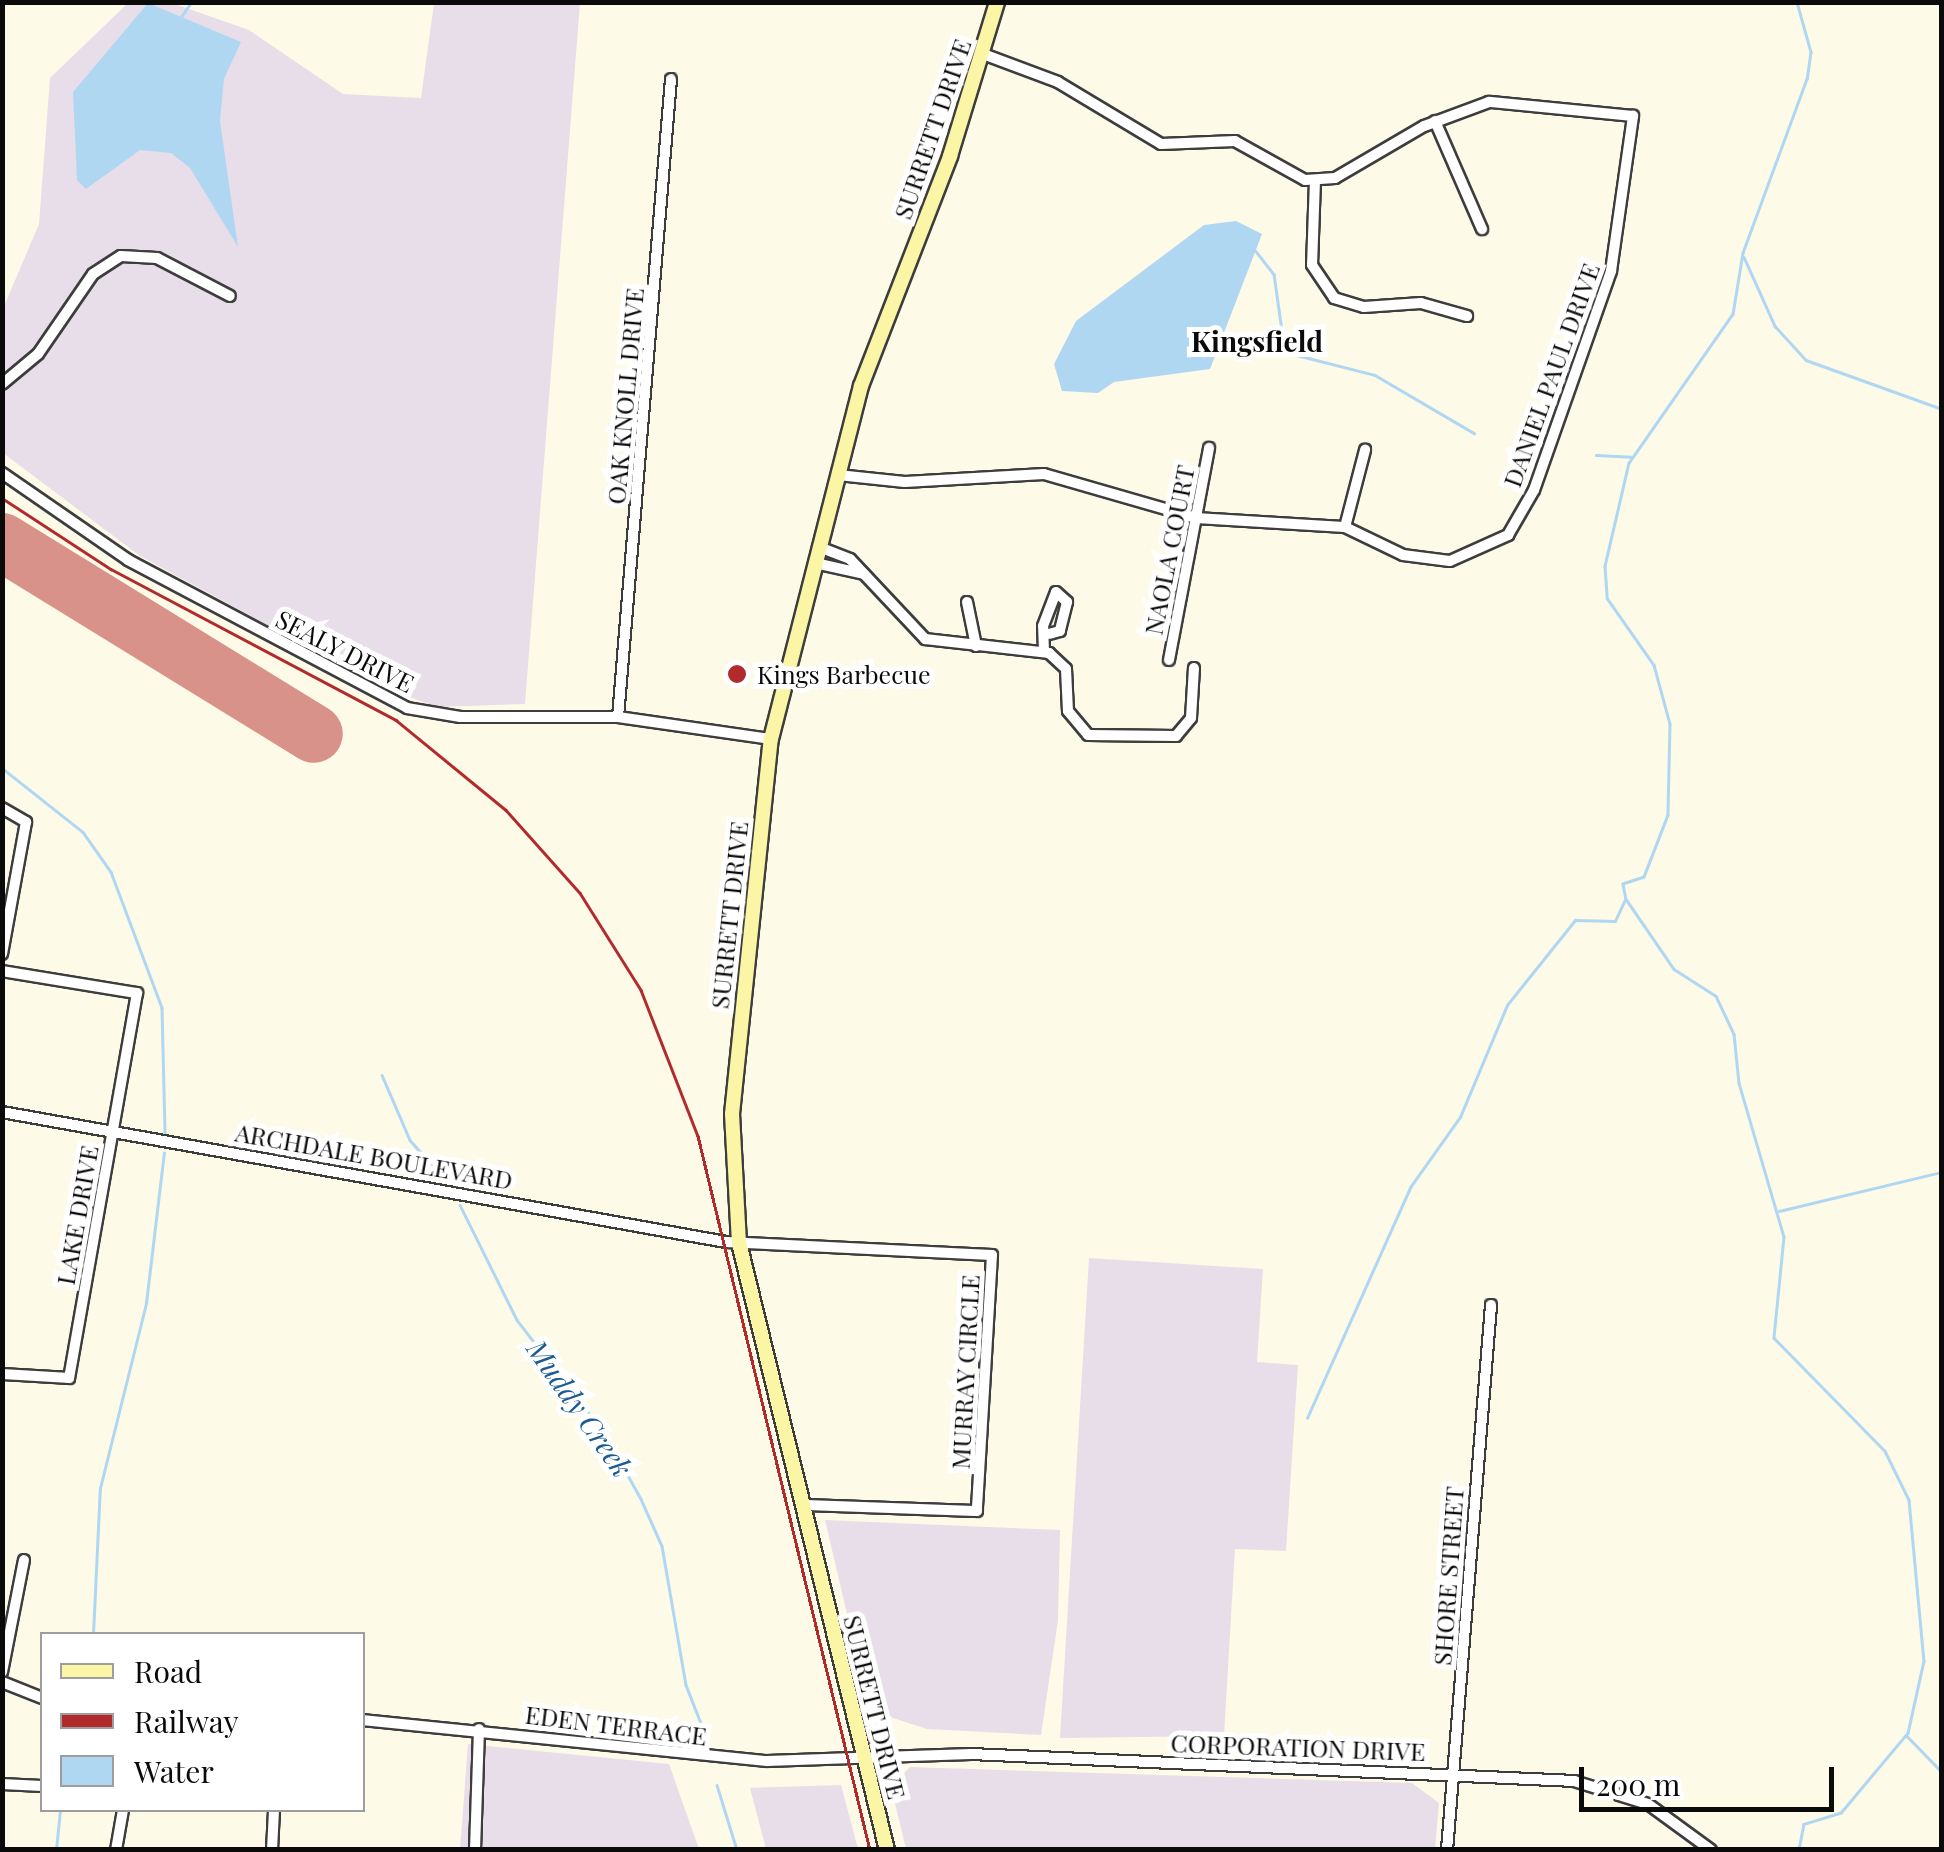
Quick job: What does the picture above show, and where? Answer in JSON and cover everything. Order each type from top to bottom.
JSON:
[{"type":"street","name":"SURRETT DRIVE","points":[[886,1850],[738,1243],[732,1114],[771,739],[861,386],[983,54],[996,2]]},
{"type":"street","points":[[983,54],[1058,82],[1161,144],[1235,141],[1315,180],[1312,265],[1334,298],[1364,307],[1422,303],[1467,316]]},
{"type":"street","name":"OAK KNOLL DRIVE","points":[[618,717],[672,79]]},
{"type":"street","name":"DANIEL PAUL DRIVE","points":[[838,475],[905,482],[1044,474],[1196,518],[1345,527],[1404,555],[1436,560],[1481,552],[1508,535],[1534,490],[1611,271],[1633,116],[1489,102],[1435,122],[1335,178],[1315,180]]},
{"type":"street","points":[[1435,122],[1482,229]]},
{"type":"street","points":[[2,384],[38,354],[93,274],[121,256],[157,258],[230,296]]},
{"type":"street","name":"NAOLA COURT","points":[[1168,660],[1209,448]]},
{"type":"street","points":[[1345,527],[1365,450]]},
{"type":"street","name":"SEALY DRIVE","points":[[2,473],[128,560],[407,708],[460,717],[618,717],[771,739]]},
{"type":"street","points":[[817,555],[865,574],[925,639],[1044,652],[1066,669],[1072,722],[1098,738],[1176,736],[1191,718],[1194,668]]},
{"type":"street","points":[[967,602],[976,646]]},
{"type":"street","points":[[1044,652],[1049,634]]},
{"type":"street","points":[[2,808],[23,813],[2,954]]},
{"type":"street","name":"LAKE DRIVE","points":[[2,971],[137,994],[69,1378],[2,1374]]},
{"type":"street","name":"ARCHDALE BOULEVARD","points":[[2,1112],[738,1243]]},
{"type":"street","name":"MURRAY CIRCLE","points":[[738,1243],[992,1254],[977,1512],[804,1506]]},
{"type":"street","name":"SHORE STREET","points":[[1446,1850],[1456,1774],[1491,1305]]},
{"type":"street","points":[[2,1672],[24,1560]]},
{"type":"street","points":[[2,1682],[40,1697]]},
{"type":"street","name":"EDEN TERRACE","points":[[365,1720],[737,1758],[864,1756]]},
{"type":"street","points":[[475,1850],[479,1729]]},
{"type":"street","name":"CORPORATION DRIVE","points":[[864,1756],[1456,1774],[1612,1788],[1712,1850]]},
{"type":"street","points":[[2,1784],[40,1786]]},
{"type":"street","points":[[116,1850],[122,1812]]},
{"type":"street","points":[[272,1850],[274,1812]]},
{"type":"shaded area","points":[[128,3],[172,3],[249,30],[343,94],[421,98],[434,3],[580,3],[525,704],[437,707],[382,687],[140,556],[3,453],[2,311],[39,224],[50,78]]},
{"type":"shaded area","points":[[1089,1258],[1263,1269],[1257,1362],[1298,1365],[1286,1551],[1235,1549],[1224,1736],[1060,1738]]},
{"type":"shaded area","points":[[825,1520],[1060,1530],[1058,1620],[1041,1735],[927,1729],[893,1718],[866,1695]]},
{"type":"shaded area","points":[[468,1744],[669,1764],[699,1849],[460,1850]]},
{"type":"shaded area","points":[[910,1767],[1412,1783],[1439,1803],[1435,1849],[906,1849],[891,1787]]},
{"type":"shaded area","points":[[841,1785],[858,1849],[766,1849],[750,1788]]},
{"type":"water","points":[[148,3],[241,42],[224,79],[220,121],[238,247],[190,168],[171,153],[140,150],[86,189],[77,180],[73,92]]},
{"type":"water","points":[[1236,221],[1262,234],[1210,369],[1114,382],[1098,393],[1062,391],[1054,364],[1076,321],[1204,225]]},
{"type":"waterway","points":[[181,17],[191,2]]},
{"type":"waterway","points":[[1797,2],[1811,52],[1807,79],[1743,253],[1733,314],[1629,463],[1605,566],[1607,598],[1654,665],[1670,724],[1668,815],[1644,877],[1623,884],[1626,899],[1674,969],[1716,996],[1734,1034],[1739,1083],[1784,1237],[1774,1338],[1885,1451],[1909,1500],[1924,1661],[1908,1733],[1841,1813],[1804,1824],[1799,1850]]},
{"type":"waterway","points":[[1255,250],[1274,274],[1285,352],[1375,375],[1474,433]]},
{"type":"waterway","points":[[1744,257],[1775,326],[1806,360],[1942,409]]},
{"type":"waterway","points":[[1596,455],[1631,457]]},
{"type":"waterway","name":"Muddy Creek","points":[[2,768],[83,832],[111,872],[162,1008],[165,1134]]},
{"type":"waterway","points":[[1307,1418],[1411,1186],[1460,1117],[1507,1005],[1575,920],[1615,921],[1625,900]]},
{"type":"waterway","name":"Muddy Creek","points":[[382,1075],[410,1140],[446,1181]]},
{"type":"waterway","points":[[93,1632],[100,1488],[146,1303],[164,1153]]},
{"type":"waterway","points":[[1779,1211],[1942,1172]]},
{"type":"waterway","name":"Muddy Creek","points":[[460,1205],[517,1320],[605,1434],[641,1499],[662,1546],[686,1685],[706,1736]]},
{"type":"waterway","points":[[1907,1736],[1942,1772]]},
{"type":"waterway","name":"Muddy Creek","points":[[717,1785],[737,1850]]},
{"type":"waterway","points":[[56,1850],[60,1812]]},
{"type":"runway","points":[[2,542],[314,734]]},
{"type":"railway","points":[[2,498],[111,569],[396,720],[506,810],[580,893],[641,990],[698,1136],[870,1850]]},
{"type":"place","name":"Kings Barbecue","points":[[737,674]]},
{"type":"district","name":"Kingsfield","points":[[1257,341]]}]
